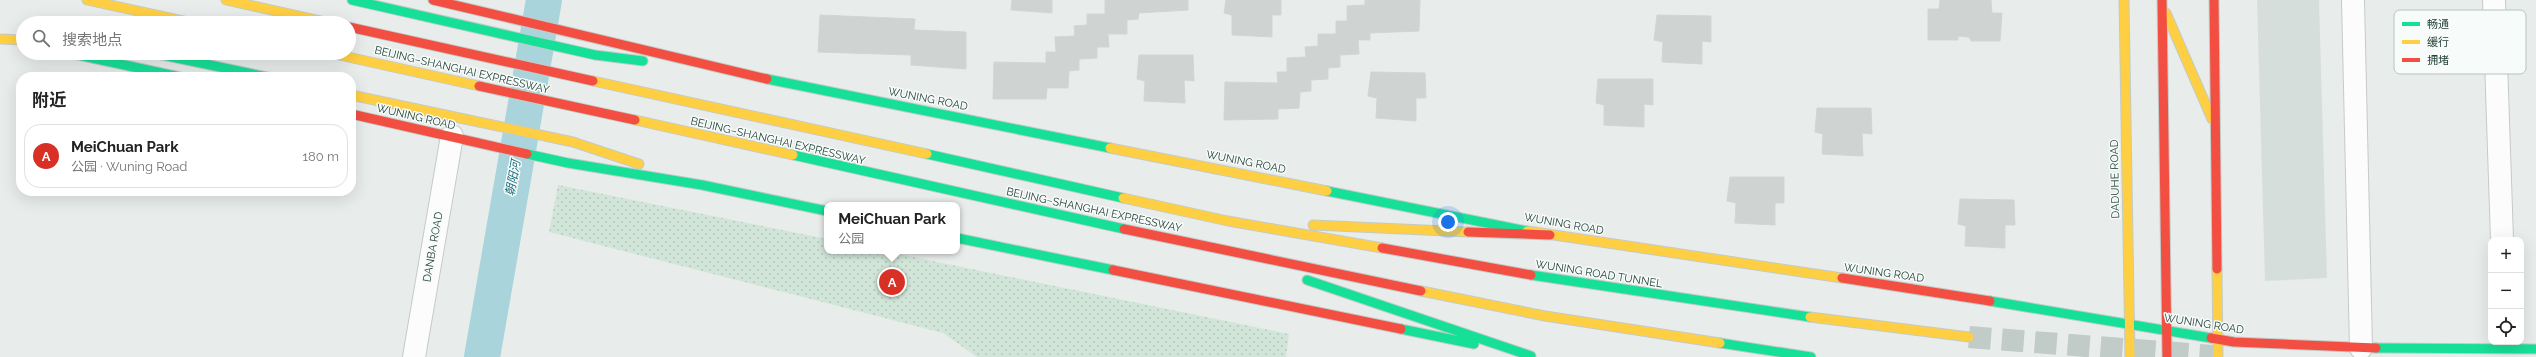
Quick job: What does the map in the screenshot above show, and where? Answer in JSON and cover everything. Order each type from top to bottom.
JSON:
[{"type":"main road","points":[[87,0],[160,16]]},
{"type":"main road","points":[[226,0],[298,16]]},
{"type":"main road","points":[[352,0],[595,55],[724,71]]},
{"type":"main road","name":"WUNING ROAD","points":[[433,0],[600,38],[724,71],[1550,235],[1945,293],[2167,331],[2268,345],[2361,348],[2536,349]]},
{"type":"main road","name":"DADUHE ROAD","points":[[2124,0],[2130,357]]},
{"type":"main road","points":[[2214,0],[2218,357]]},
{"type":"main road","points":[[2162,2],[2216,127]]},
{"type":"main road","points":[[2162,2],[2167,357]]},
{"type":"main road","name":"BEIJING–SHANGHAI EXPRESSWAY","points":[[356,29],[1228,221]]},
{"type":"main road","points":[[0,39],[16,40]]},
{"type":"main road","points":[[0,39],[16,42]]},
{"type":"main road","name":"BEIJING–SHANGHAI EXPRESSWAY","points":[[356,59],[1221,250]]},
{"type":"main road","points":[[101,60],[157,72]]},
{"type":"main road","points":[[186,60],[243,72]]},
{"type":"main road","points":[[356,96],[573,142],[702,185],[824,210]]},
{"type":"main road","name":"WUNING ROAD","points":[[356,115],[452,136],[475,144],[568,163],[702,185]]},
{"type":"main road","points":[[1228,221],[1550,235]]},
{"type":"main road","name":"WUNING ROAD TUNNEL","points":[[1228,221],[1549,278],[1833,321],[1969,337]]},
{"type":"main road","points":[[960,239],[1533,357]]},
{"type":"main road","points":[[1221,250],[1533,357]]},
{"type":"main road","points":[[1221,250],[1545,316],[1811,357]]},
{"type":"street","points":[[2354,0],[2361,348]]},
{"type":"street","points":[[2494,0],[2494,10]]},
{"type":"street","points":[[2496,74],[2502,237]]},
{"type":"street","name":"DANBA ROAD","points":[[414,357],[452,136]]},
{"type":"shaded area","points":[[2257,0],[2319,0],[2327,278],[2265,281]]},
{"type":"green space","points":[[558,185],[824,238],[824,254],[899,254],[1289,334],[1286,357],[977,357],[943,333],[549,232]]},
{"type":"building","points":[[1012,0],[1052,0],[1052,13],[1011,10]]},
{"type":"building","points":[[1105,0],[1188,0],[1188,10],[1139,13],[1138,19],[1127,20],[1127,34],[1108,34],[1109,47],[1097,47],[1097,58],[1079,59],[1079,70],[1069,71],[1068,88],[1047,88],[1046,99],[993,99],[994,62],[1046,63],[1046,52],[1056,52],[1055,37],[1075,36],[1074,26],[1087,25],[1087,14],[1105,14]]},
{"type":"building","points":[[1226,0],[1281,0],[1281,15],[1272,15],[1272,37],[1232,35],[1232,15],[1224,13]]},
{"type":"building","points":[[1365,0],[1420,0],[1419,31],[1370,33],[1370,40],[1358,40],[1359,54],[1340,55],[1340,67],[1328,68],[1328,79],[1311,80],[1311,91],[1300,92],[1299,108],[1278,109],[1278,119],[1224,120],[1225,82],[1278,83],[1277,72],[1287,72],[1287,58],[1306,57],[1305,47],[1318,46],[1318,34],[1336,34],[1336,21],[1347,21],[1347,6],[1365,5]]},
{"type":"building","points":[[1940,0],[1991,0],[1992,13],[2002,13],[2000,41],[1971,41],[1969,37],[1958,36],[1958,40],[1928,40],[1928,9],[1939,9]]},
{"type":"building","points":[[820,15],[915,19],[914,30],[966,32],[966,69],[911,65],[911,55],[818,52]]},
{"type":"building","points":[[1657,15],[1711,16],[1711,42],[1702,41],[1702,64],[1662,62],[1663,42],[1654,40]]},
{"type":"building","points":[[1139,55],[1193,55],[1194,81],[1184,80],[1185,103],[1144,101],[1145,81],[1137,79]]},
{"type":"building","points":[[1371,72],[1425,73],[1426,98],[1416,98],[1416,121],[1376,118],[1377,98],[1368,96]]},
{"type":"building","points":[[1598,79],[1653,79],[1653,105],[1644,104],[1644,127],[1604,125],[1604,105],[1596,103]]},
{"type":"building","points":[[1817,108],[1871,108],[1872,134],[1862,133],[1863,156],[1822,154],[1823,134],[1815,132]]},
{"type":"building","points":[[1730,177],[1784,177],[1784,203],[1775,203],[1775,225],[1735,223],[1736,203],[1727,201]]},
{"type":"building","points":[[1960,199],[2014,200],[2015,225],[2005,225],[2005,248],[1965,246],[1966,226],[1958,224]]},
{"type":"waterway","name":"朝阳河","points":[[482,357],[544,0]]},
{"type":"tunnel","points":[[1969,337],[2227,357]]},
{"type":"traffic: fast","points":[[352,0],[595,55],[643,61]]},
{"type":"traffic: fast","points":[[101,60],[157,72]]},
{"type":"traffic: fast","points":[[186,60],[243,72]]},
{"type":"traffic: fast","points":[[767,79],[1110,148]]},
{"type":"traffic: fast","points":[[527,154],[568,163],[702,185],[824,210]]},
{"type":"traffic: fast","points":[[927,154],[1123,198]]},
{"type":"traffic: fast","points":[[793,155],[1124,229]]},
{"type":"traffic: fast","points":[[1327,191],[1527,231]]},
{"type":"traffic: fast","points":[[960,239],[1113,270]]},
{"type":"traffic: fast","points":[[1531,275],[1810,317]]},
{"type":"traffic: fast","points":[[1307,280],[1531,356]]},
{"type":"traffic: fast","points":[[1990,301],[2211,338]]},
{"type":"traffic: fast","points":[[1401,329],[1474,344]]},
{"type":"traffic: fast","points":[[1720,343],[1811,357]]},
{"type":"traffic: fast","points":[[2376,348],[2536,349]]},
{"type":"traffic: slow","points":[[87,0],[161,16]]},
{"type":"traffic: slow","points":[[226,0],[298,16]]},
{"type":"traffic: slow","points":[[2124,0],[2130,357]]},
{"type":"traffic: slow","points":[[2166,13],[2212,119]]},
{"type":"traffic: slow","points":[[0,39],[16,40]]},
{"type":"traffic: slow","points":[[356,59],[479,86]]},
{"type":"traffic: slow","points":[[593,81],[927,154]]},
{"type":"traffic: slow","points":[[356,96],[573,142],[639,164]]},
{"type":"traffic: slow","points":[[635,120],[793,155]]},
{"type":"traffic: slow","points":[[1110,148],[1327,191]]},
{"type":"traffic: slow","points":[[1123,198],[1228,221],[1382,248]]},
{"type":"traffic: slow","points":[[1313,225],[1468,232]]},
{"type":"traffic: slow","points":[[1527,231],[1842,278]]},
{"type":"traffic: slow","points":[[2217,269],[2218,357]]},
{"type":"traffic: slow","points":[[1421,291],[1545,316],[1720,343]]},
{"type":"traffic: slow","points":[[1810,317],[1969,337]]},
{"type":"traffic: jam","points":[[433,0],[767,79]]},
{"type":"traffic: jam","points":[[2162,0],[2167,357]]},
{"type":"traffic: jam","points":[[2214,0],[2217,269]]},
{"type":"traffic: jam","points":[[356,29],[593,81]]},
{"type":"traffic: jam","points":[[479,86],[635,120]]},
{"type":"traffic: jam","points":[[356,115],[527,154]]},
{"type":"traffic: jam","points":[[1124,229],[1421,291]]},
{"type":"traffic: jam","points":[[1468,232],[1550,235]]},
{"type":"traffic: jam","points":[[1382,248],[1531,275]]},
{"type":"traffic: jam","points":[[1113,270],[1401,329]]},
{"type":"traffic: jam","points":[[1842,278],[1990,301]]},
{"type":"traffic: jam","points":[[2211,338],[2234,342],[2376,348]]},
{"type":"place","name":"MeiChuan Park","points":[[892,282]]}]
